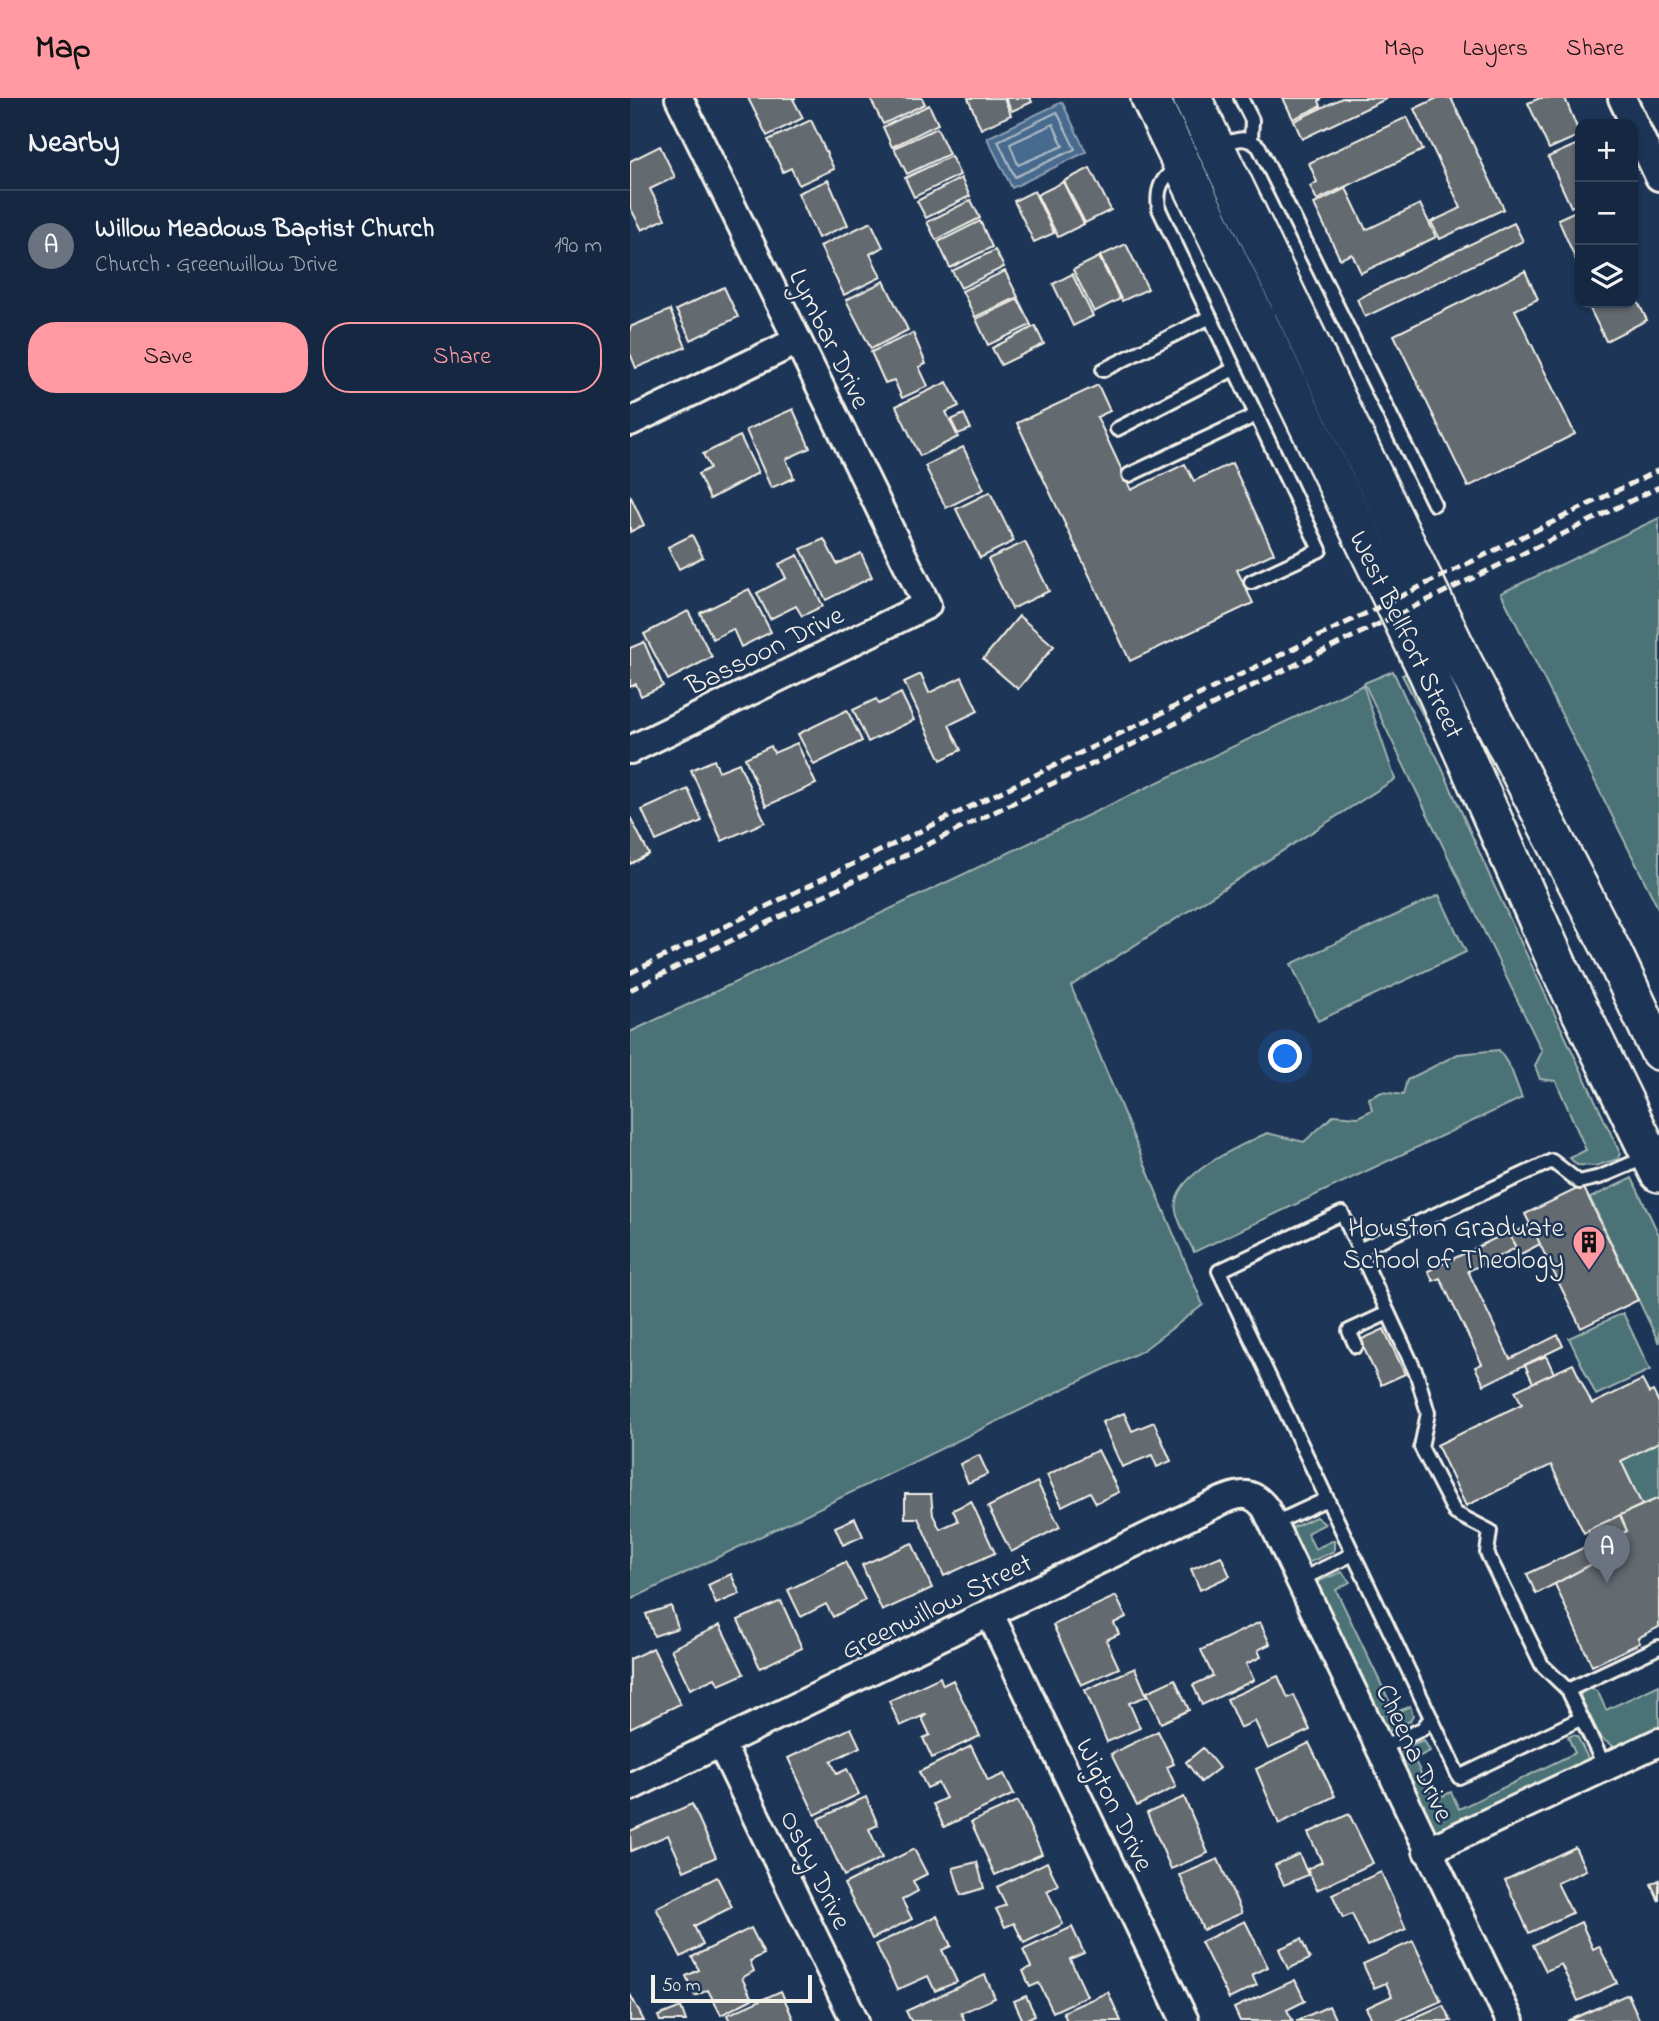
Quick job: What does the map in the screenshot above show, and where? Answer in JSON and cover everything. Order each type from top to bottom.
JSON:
[{"type":"main road","name":"West Bellfort Street","points":[[1150,98],[1417,649],[1556,961],[1656,1160]]},
{"type":"main road","name":"West Bellfort Street","points":[[1192,98],[1461,658],[1613,953],[1659,1051]]},
{"type":"main road","points":[[1181,164],[1216,148]]},
{"type":"street","name":"Lymbar Drive","points":[[679,98],[927,605]]},
{"type":"street","points":[[1622,98],[1659,177]]},
{"type":"street","points":[[630,422],[797,341]]},
{"type":"street","name":"Bassoon Drive","points":[[630,750],[927,605]]},
{"type":"street","name":"Greenwillow Street","points":[[630,1787],[1231,1496],[1249,1494],[1270,1517]]},
{"type":"street","name":"Cheena Drive","points":[[1270,1517],[1510,2021]]},
{"type":"street","name":"Wigton Drive","points":[[990,1614],[1185,2021]]},
{"type":"street","points":[[1427,1851],[1659,1742]]},
{"type":"street","name":"Osby Drive","points":[[722,1744],[855,2021]]},
{"type":"lane","points":[[1241,98],[1252,120],[1251,139],[1267,163],[1434,504]]},
{"type":"lane","points":[[1216,148],[1241,138],[1251,139]]},
{"type":"lane","points":[[1181,164],[1166,175],[1157,192],[1159,209],[1320,550],[1251,582]]},
{"type":"lane","points":[[1103,370],[1210,317]]},
{"type":"lane","points":[[1117,429],[1234,369]]},
{"type":"lane","points":[[1129,475],[1256,415]]},
{"type":"lane","points":[[1359,1250],[1552,1161],[1579,1182],[1656,1160]]},
{"type":"lane","points":[[1582,1718],[1459,1777],[1219,1271],[1342,1213],[1417,1375],[1429,1413],[1421,1447],[1448,1504],[1455,1513],[1490,1531],[1487,1553],[1492,1564],[1542,1665],[1569,1690],[1605,1767]]},
{"type":"lane","points":[[1356,1346],[1349,1331],[1388,1313]]},
{"type":"lane","points":[[1270,1517],[1327,1499]]},
{"type":"lane","points":[[1300,1580],[1353,1554]]},
{"type":"lane","points":[[1569,1690],[1659,1647]]},
{"type":"lane","points":[[1380,1749],[1422,1730],[1431,1718]]},
{"type":"green space","points":[[1659,518],[1659,910],[1501,593]]},
{"type":"green space","points":[[1393,671],[1421,732],[1437,757],[1620,1153],[1618,1159],[1595,1166],[1577,1165],[1570,1158],[1586,1150],[1556,1081],[1540,1079],[1535,1066],[1542,1051],[1364,683]]},
{"type":"green space","points":[[1412,671],[1630,1148],[1626,1152],[1518,926],[1438,744],[1402,675]]},
{"type":"green space","points":[[1363,685],[1395,779],[1071,986],[1203,1305],[1142,1351],[630,1600],[630,1032]]},
{"type":"green space","points":[[1439,895],[1466,952],[1318,1021],[1291,964]]},
{"type":"green space","points":[[1499,1050],[1511,1069],[1522,1098],[1194,1252],[1177,1216],[1177,1198],[1183,1185],[1209,1163],[1267,1133],[1304,1142],[1334,1115],[1358,1117],[1372,1110],[1369,1098],[1382,1092],[1403,1095],[1407,1080],[1458,1054]]},
{"type":"green space","points":[[1632,1178],[1659,1235],[1659,1343],[1590,1198]]},
{"type":"green space","points":[[1623,1313],[1650,1370],[1596,1395],[1569,1338]]},
{"type":"green space","points":[[1659,1442],[1659,1498],[1642,1505],[1621,1461]]},
{"type":"green space","points":[[1316,1517],[1325,1524],[1307,1533],[1315,1549],[1334,1540],[1334,1551],[1306,1564],[1289,1529]]},
{"type":"green space","points":[[1342,1572],[1350,1582],[1336,1590],[1395,1713],[1410,1706],[1413,1715],[1410,1721],[1384,1734],[1314,1583]]},
{"type":"green space","points":[[1659,1685],[1659,1733],[1622,1752],[1601,1738],[1580,1696],[1583,1690],[1591,1688],[1598,1692],[1606,1710]]},
{"type":"green space","points":[[1577,1736],[1590,1762],[1439,1837],[1431,1831],[1395,1756],[1397,1750],[1424,1740],[1430,1751],[1414,1759],[1434,1800],[1451,1792],[1459,1809],[1575,1753],[1568,1737]]},
{"type":"water","points":[[1062,102],[1086,152],[1012,188],[987,138]]},
{"type":"building","points":[[748,98],[796,98],[793,99],[803,118],[767,136]]},
{"type":"building","points":[[870,98],[922,98],[925,104],[883,124]]},
{"type":"building","points":[[968,98],[1004,98],[1011,115],[981,129]]},
{"type":"building","points":[[1005,98],[1030,98],[1032,102],[1012,111]]},
{"type":"building","points":[[1283,98],[1322,98],[1319,101],[1321,106],[1293,119]]},
{"type":"building","points":[[1342,98],[1388,98],[1302,139],[1294,121]]},
{"type":"building","points":[[1437,98],[1451,98],[1504,209],[1440,239],[1431,222],[1461,208],[1414,109]]},
{"type":"building","points":[[1540,98],[1565,98],[1575,123],[1575,137],[1549,149],[1528,103]]},
{"type":"building","points":[[929,105],[938,124],[892,147],[883,127]]},
{"type":"building","points":[[1407,117],[1423,150],[1317,200],[1310,186],[1317,182],[1309,163]]},
{"type":"building","points":[[811,120],[834,169],[799,185],[791,168],[783,172],[768,140]]},
{"type":"building","points":[[937,128],[949,154],[907,174],[894,148]]},
{"type":"building","points":[[1575,145],[1575,205],[1571,207],[1548,157]]},
{"type":"building","points":[[660,146],[675,177],[650,189],[665,219],[642,230],[630,207],[630,161]]},
{"type":"building","points":[[951,156],[960,175],[914,197],[905,178]]},
{"type":"building","points":[[1090,168],[1111,210],[1085,223],[1064,181]]},
{"type":"building","points":[[961,178],[970,196],[926,218],[917,201]]},
{"type":"building","points":[[828,180],[848,225],[818,238],[798,193]]},
{"type":"building","points":[[1063,182],[1084,224],[1058,237],[1037,195]]},
{"type":"building","points":[[1346,188],[1366,230],[1420,204],[1436,237],[1361,273],[1352,254],[1340,259],[1314,204]]},
{"type":"building","points":[[1034,191],[1054,233],[1034,242],[1014,201]]},
{"type":"building","points":[[971,200],[980,218],[936,240],[927,222]]},
{"type":"building","points":[[1575,211],[1575,258],[1558,219]]},
{"type":"building","points":[[980,221],[992,247],[950,268],[938,242]]},
{"type":"building","points":[[871,222],[883,247],[870,254],[881,277],[844,295],[820,246]]},
{"type":"building","points":[[1514,223],[1523,241],[1365,317],[1357,299]]},
{"type":"building","points":[[1126,244],[1148,289],[1122,301],[1100,256]]},
{"type":"building","points":[[995,250],[1004,267],[961,288],[952,271]]},
{"type":"building","points":[[1099,257],[1120,299],[1094,312],[1073,270]]},
{"type":"building","points":[[1005,271],[1018,297],[975,317],[962,291]]},
{"type":"building","points":[[1525,271],[1538,299],[1515,310],[1575,434],[1468,487],[1394,335]]},
{"type":"building","points":[[1072,274],[1093,316],[1073,326],[1053,284]]},
{"type":"building","points":[[884,281],[908,330],[871,349],[846,300]]},
{"type":"building","points":[[724,287],[738,317],[691,340],[676,310]]},
{"type":"building","points":[[1018,299],[1031,325],[988,345],[976,319]]},
{"type":"building","points":[[1638,302],[1647,320],[1606,341],[1590,308],[1638,308]]},
{"type":"building","points":[[670,310],[686,347],[636,368],[630,353],[630,327]]},
{"type":"building","points":[[1035,326],[1044,344],[1001,365],[992,348]]},
{"type":"building","points":[[913,333],[926,364],[919,367],[928,386],[902,398],[894,380],[885,383],[871,352]]},
{"type":"building","points":[[947,382],[959,406],[946,412],[958,437],[920,456],[896,406]]},
{"type":"building","points":[[1098,385],[1110,411],[1097,417],[1131,490],[1185,464],[1194,481],[1232,463],[1274,553],[1237,570],[1253,603],[1130,661],[1017,423]]},
{"type":"building","points":[[793,409],[810,448],[786,459],[794,478],[771,488],[746,430]]},
{"type":"building","points":[[964,414],[971,429],[958,434],[951,420]]},
{"type":"building","points":[[740,436],[758,473],[710,499],[698,474],[710,468],[703,454]]},
{"type":"building","points":[[963,447],[984,489],[946,508],[925,466]]},
{"type":"building","points":[[990,492],[1014,541],[980,558],[956,509]]},
{"type":"building","points":[[630,495],[644,525],[630,532]]},
{"type":"building","points":[[692,535],[703,557],[679,569],[668,547]]},
{"type":"building","points":[[824,539],[837,564],[861,553],[872,577],[826,600],[801,549]]},
{"type":"building","points":[[1025,542],[1049,591],[1012,609],[988,559]]},
{"type":"building","points":[[798,555],[823,606],[802,616],[796,606],[770,619],[757,593],[786,578],[779,564]]},
{"type":"building","points":[[749,589],[771,632],[741,647],[733,629],[713,639],[700,613]]},
{"type":"building","points":[[688,611],[712,657],[668,680],[644,634]]},
{"type":"building","points":[[1019,616],[1054,646],[1018,689],[983,659]]},
{"type":"building","points":[[644,642],[663,686],[641,696],[636,684],[630,687],[630,648]]},
{"type":"building","points":[[921,674],[929,693],[962,677],[978,711],[949,725],[961,750],[941,760],[904,682]]},
{"type":"building","points":[[901,693],[914,720],[868,742],[853,710],[876,699],[879,704]]},
{"type":"building","points":[[847,710],[862,741],[814,765],[798,734]]},
{"type":"building","points":[[797,743],[816,784],[766,806],[745,758],[771,746],[774,753]]},
{"type":"building","points":[[714,760],[719,771],[739,763],[765,822],[722,841],[691,770]]},
{"type":"building","points":[[688,789],[702,821],[656,841],[642,810]]},
{"type":"building","points":[[630,817],[649,854],[630,864]]},
{"type":"building","name":"Houston Graduate School of Theology","points":[[1583,1186],[1638,1300],[1581,1328],[1525,1214]]},
{"type":"building","points":[[1531,1224],[1540,1244],[1519,1255],[1510,1235]]},
{"type":"building","points":[[1508,1232],[1516,1248],[1468,1271],[1510,1359],[1558,1335],[1563,1346],[1484,1385],[1475,1367],[1482,1364],[1440,1278],[1433,1281],[1428,1271]]},
{"type":"building","points":[[1384,1329],[1405,1374],[1381,1385],[1360,1340]]},
{"type":"building","points":[[1546,1356],[1554,1373],[1533,1383],[1525,1365]]},
{"type":"building","points":[[1573,1364],[1592,1404],[1642,1380],[1649,1393],[1653,1391],[1659,1403],[1659,1442],[1621,1461],[1642,1505],[1584,1533],[1551,1465],[1466,1506],[1437,1445],[1522,1404],[1515,1391]]},
{"type":"building","points":[[1124,1413],[1132,1431],[1154,1422],[1171,1461],[1157,1467],[1152,1455],[1122,1467],[1102,1422]]},
{"type":"building","points":[[1098,1450],[1119,1492],[1096,1503],[1090,1492],[1062,1506],[1047,1475]]},
{"type":"building","points":[[979,1455],[988,1474],[968,1483],[960,1464]]},
{"type":"building","points":[[1037,1482],[1060,1527],[1011,1552],[988,1507]]},
{"type":"building","points":[[905,1494],[931,1494],[933,1515],[940,1529],[958,1521],[953,1510],[971,1501],[995,1553],[944,1576],[918,1518],[905,1518]]},
{"type":"building","points":[[1659,1498],[1659,1627],[1638,1638],[1640,1643],[1592,1666],[1554,1582],[1605,1557],[1599,1544],[1627,1531],[1620,1515]]},
{"type":"building","points":[[1620,1515],[1627,1531],[1599,1544],[1605,1557],[1536,1594],[1527,1574],[1594,1543],[1588,1530]]},
{"type":"building","points":[[855,1518],[863,1536],[843,1545],[835,1527]]},
{"type":"building","points":[[912,1543],[932,1588],[882,1611],[862,1565]]},
{"type":"building","points":[[1221,1556],[1230,1576],[1200,1590],[1191,1569]]},
{"type":"building","points":[[845,1562],[865,1600],[833,1617],[826,1604],[801,1617],[788,1590]]},
{"type":"building","points":[[731,1574],[740,1594],[716,1604],[708,1585]]},
{"type":"building","points":[[1116,1596],[1126,1617],[1114,1623],[1119,1634],[1106,1640],[1119,1668],[1081,1685],[1053,1625]]},
{"type":"building","points":[[781,1601],[802,1648],[760,1668],[738,1620]]},
{"type":"building","points":[[671,1606],[678,1628],[654,1636],[646,1614]]},
{"type":"building","points":[[1260,1622],[1270,1644],[1258,1650],[1261,1657],[1246,1664],[1254,1680],[1202,1705],[1193,1685],[1213,1676],[1201,1650]]},
{"type":"building","points":[[720,1625],[744,1674],[719,1685],[715,1678],[690,1689],[671,1649]]},
{"type":"building","points":[[653,1648],[680,1704],[630,1728],[630,1659]]},
{"type":"building","points":[[1135,1668],[1147,1696],[1129,1703],[1140,1728],[1107,1742],[1085,1690]]},
{"type":"building","points":[[1278,1676],[1288,1698],[1294,1695],[1310,1730],[1268,1749],[1255,1721],[1240,1728],[1227,1699]]},
{"type":"building","points":[[940,1677],[943,1685],[953,1680],[980,1736],[932,1758],[923,1738],[930,1735],[922,1718],[927,1714],[900,1726],[889,1701]]},
{"type":"building","points":[[1175,1679],[1189,1710],[1161,1723],[1147,1692]]},
{"type":"building","points":[[851,1728],[860,1747],[831,1761],[837,1774],[847,1769],[859,1794],[815,1815],[788,1758]]},
{"type":"building","points":[[1158,1731],[1174,1764],[1167,1767],[1176,1787],[1137,1806],[1111,1754]]},
{"type":"building","points":[[1309,1743],[1335,1796],[1279,1824],[1256,1769]]},
{"type":"building","points":[[971,1746],[988,1781],[1004,1774],[1014,1794],[944,1827],[933,1804],[946,1798],[938,1783],[927,1788],[919,1772]]},
{"type":"building","points":[[1203,1748],[1219,1768],[1201,1782],[1186,1762]]},
{"type":"building","points":[[866,1797],[878,1825],[869,1829],[882,1858],[844,1876],[818,1819]]},
{"type":"building","points":[[1184,1797],[1208,1853],[1171,1869],[1147,1813]]},
{"type":"building","points":[[1018,1801],[1042,1854],[995,1875],[971,1822]]},
{"type":"building","points":[[692,1804],[716,1857],[684,1871],[668,1835],[631,1851],[630,1831]]},
{"type":"building","points":[[1349,1814],[1373,1863],[1317,1890],[1307,1869],[1322,1862],[1308,1833]]},
{"type":"building","points":[[1575,1847],[1586,1870],[1557,1883],[1572,1913],[1529,1933],[1505,1880]]},
{"type":"building","points":[[914,1849],[927,1874],[913,1881],[918,1891],[902,1900],[912,1919],[872,1939],[844,1884]]},
{"type":"building","points":[[1299,1854],[1308,1875],[1284,1885],[1275,1865]]},
{"type":"building","points":[[1218,1859],[1242,1913],[1203,1930],[1180,1875]]},
{"type":"building","points":[[977,1862],[984,1888],[961,1895],[953,1868]]},
{"type":"building","points":[[1047,1862],[1058,1885],[1047,1891],[1063,1924],[1024,1943],[1014,1923],[1005,1927],[996,1909],[1006,1905],[997,1887]]},
{"type":"building","points":[[1381,1872],[1406,1929],[1367,1946],[1352,1914],[1343,1918],[1332,1894]]},
{"type":"building","points":[[717,1877],[732,1907],[694,1926],[703,1945],[681,1957],[656,1908]]},
{"type":"building","points":[[1659,1880],[1659,1901],[1651,1884]]},
{"type":"building","points":[[937,1916],[951,1946],[942,1950],[957,1982],[935,1991],[928,1976],[897,1990],[876,1944]]},
{"type":"building","points":[[1245,1921],[1268,1967],[1252,1975],[1257,1985],[1229,1999],[1201,1942]]},
{"type":"building","points":[[1581,1922],[1593,1949],[1599,1946],[1617,1983],[1578,2001],[1561,1964],[1546,1971],[1533,1945]]},
{"type":"building","points":[[1072,1927],[1084,1953],[1070,1959],[1087,1996],[1053,2012],[1039,1983],[1030,1987],[1023,1971],[1031,1967],[1023,1950]]},
{"type":"building","points":[[751,1928],[764,1954],[750,1961],[754,1971],[742,1978],[752,1999],[721,2015],[708,1990],[695,1996],[686,1976],[699,1970],[692,1957]]},
{"type":"building","points":[[1301,1939],[1310,1959],[1288,1969],[1279,1949]]},
{"type":"building","points":[[1413,1941],[1441,2001],[1397,2021],[1373,2021],[1366,2008],[1392,1996],[1386,1983],[1374,1988],[1363,1964]]},
{"type":"building","points":[[985,1975],[995,1998],[961,2013],[965,2021],[911,2021],[906,2011]]},
{"type":"building","points":[[1295,1980],[1305,2001],[1287,2010],[1293,2021],[1240,2021],[1234,2008]]},
{"type":"building","points":[[781,1991],[794,2021],[730,2021],[727,2015]]},
{"type":"building","points":[[1108,1992],[1121,2021],[1067,2021],[1063,2012]]},
{"type":"building","points":[[630,1994],[644,2021],[630,2021]]},
{"type":"building","points":[[1628,1994],[1640,2021],[1568,2021]]},
{"type":"building","points":[[1026,1996],[1035,2015],[1023,2021],[1014,2001]]},
{"type":"building","points":[[1443,2005],[1451,2021],[1407,2021]]},
{"type":"building","points":[[1329,2006],[1336,2021],[1296,2021]]},
{"type":"building","points":[[681,2007],[686,2021],[660,2021],[658,2016]]},
{"type":"railway","points":[[630,973],[1659,470]]},
{"type":"railway","points":[[630,990],[1659,487]]},
{"type":"place","name":"Houston Graduate School of Theology","points":[[1589,1272]]},
{"type":"place","name":"Willow Meadows Baptist Church","points":[[1607,1583]]}]
